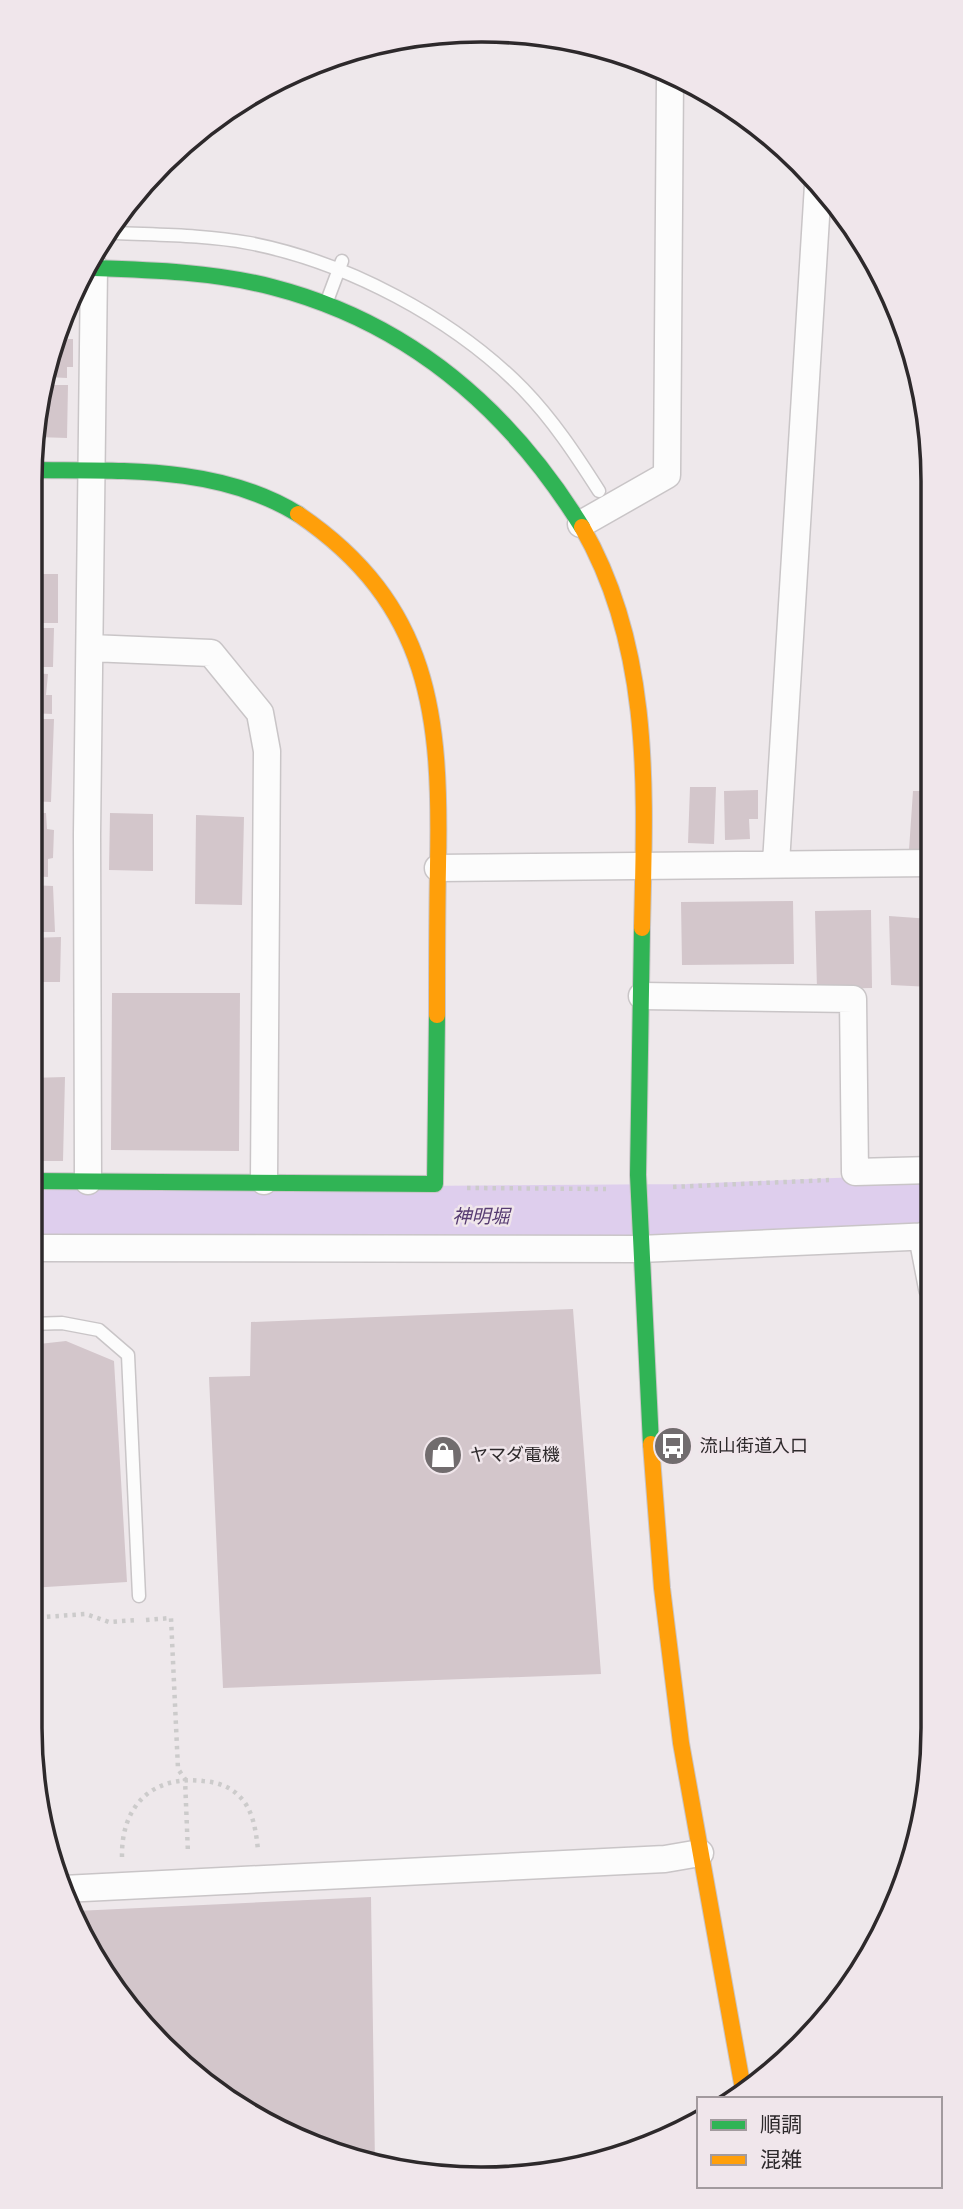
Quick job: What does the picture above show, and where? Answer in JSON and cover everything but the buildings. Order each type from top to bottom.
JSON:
[{"type":"street","points":[[581,524],[667,475],[670,84]]},
{"type":"street","points":[[776,863],[817,198]]},
{"type":"street","points":[[98,268],[174,270],[232,276],[288,290],[362,319],[437,362],[508,428],[548,475],[581,524],[603,568],[622,620],[641,720],[643,867],[640,1240],[656,1522],[674,1693],[742,2081]]},
{"type":"street","points":[[88,1181],[87,834],[94,275]]},
{"type":"street","points":[[42,470],[198,476],[248,490],[282,504],[323,532],[361,565],[406,628],[425,676],[439,755],[435,1184],[42,1181]]},
{"type":"street","points":[[90,648],[211,653],[260,713],[267,751],[264,1181]]},
{"type":"street","points":[[438,868],[921,863]]},
{"type":"street","points":[[642,996],[853,999],[855,1172],[921,1170]]},
{"type":"street","points":[[42,1248],[921,1236]]},
{"type":"street","points":[[72,1889],[655,1859],[700,1853]]},
{"type":"lane","points":[[119,233],[250,243],[340,265],[429,316],[490,359],[523,389],[560,432],[599,491]]},
{"type":"lane","points":[[325,304],[340,265]]},
{"type":"lane","points":[[42,1324],[62,1323],[99,1330],[128,1355],[139,1596]]},
{"type":"path","points":[[665,1187],[839,1179],[855,1172]]},
{"type":"path","points":[[435,1184],[449,1188],[611,1189]]},
{"type":"path","points":[[42,1617],[86,1614],[109,1622],[171,1618],[177,1769],[185,1779],[188,1858]]},
{"type":"path","points":[[122,1861],[122,1832],[139,1800],[163,1784],[185,1779],[218,1783],[239,1795],[254,1823],[259,1854]]},
{"type":"waterway","name":"神明堀","points":[[42,1219],[688,1214],[921,1204]]},
{"type":"traffic: fast","points":[[98,268],[183,273],[250,282],[321,303],[368,323],[411,347],[451,376],[488,408],[553,484],[582,527]]},
{"type":"traffic: fast","points":[[42,470],[135,471],[202,479],[267,498],[298,514]]},
{"type":"traffic: fast","points":[[642,928],[638,1175],[651,1444]]},
{"type":"traffic: fast","points":[[42,1181],[435,1184],[437,1015]]},
{"type":"traffic: slow","points":[[298,514],[343,549],[377,586],[402,626],[419,668],[430,713],[436,761],[437,1015]]},
{"type":"traffic: slow","points":[[582,527],[605,574],[622,622],[633,672],[643,774],[642,928]]},
{"type":"traffic: slow","points":[[651,1444],[662,1588],[681,1743],[742,2081]]},
{"type":"place","name":"流山街道入口","points":[[673,1446]]},
{"type":"place","name":"ヤマダ電機","points":[[443,1455]]}]
